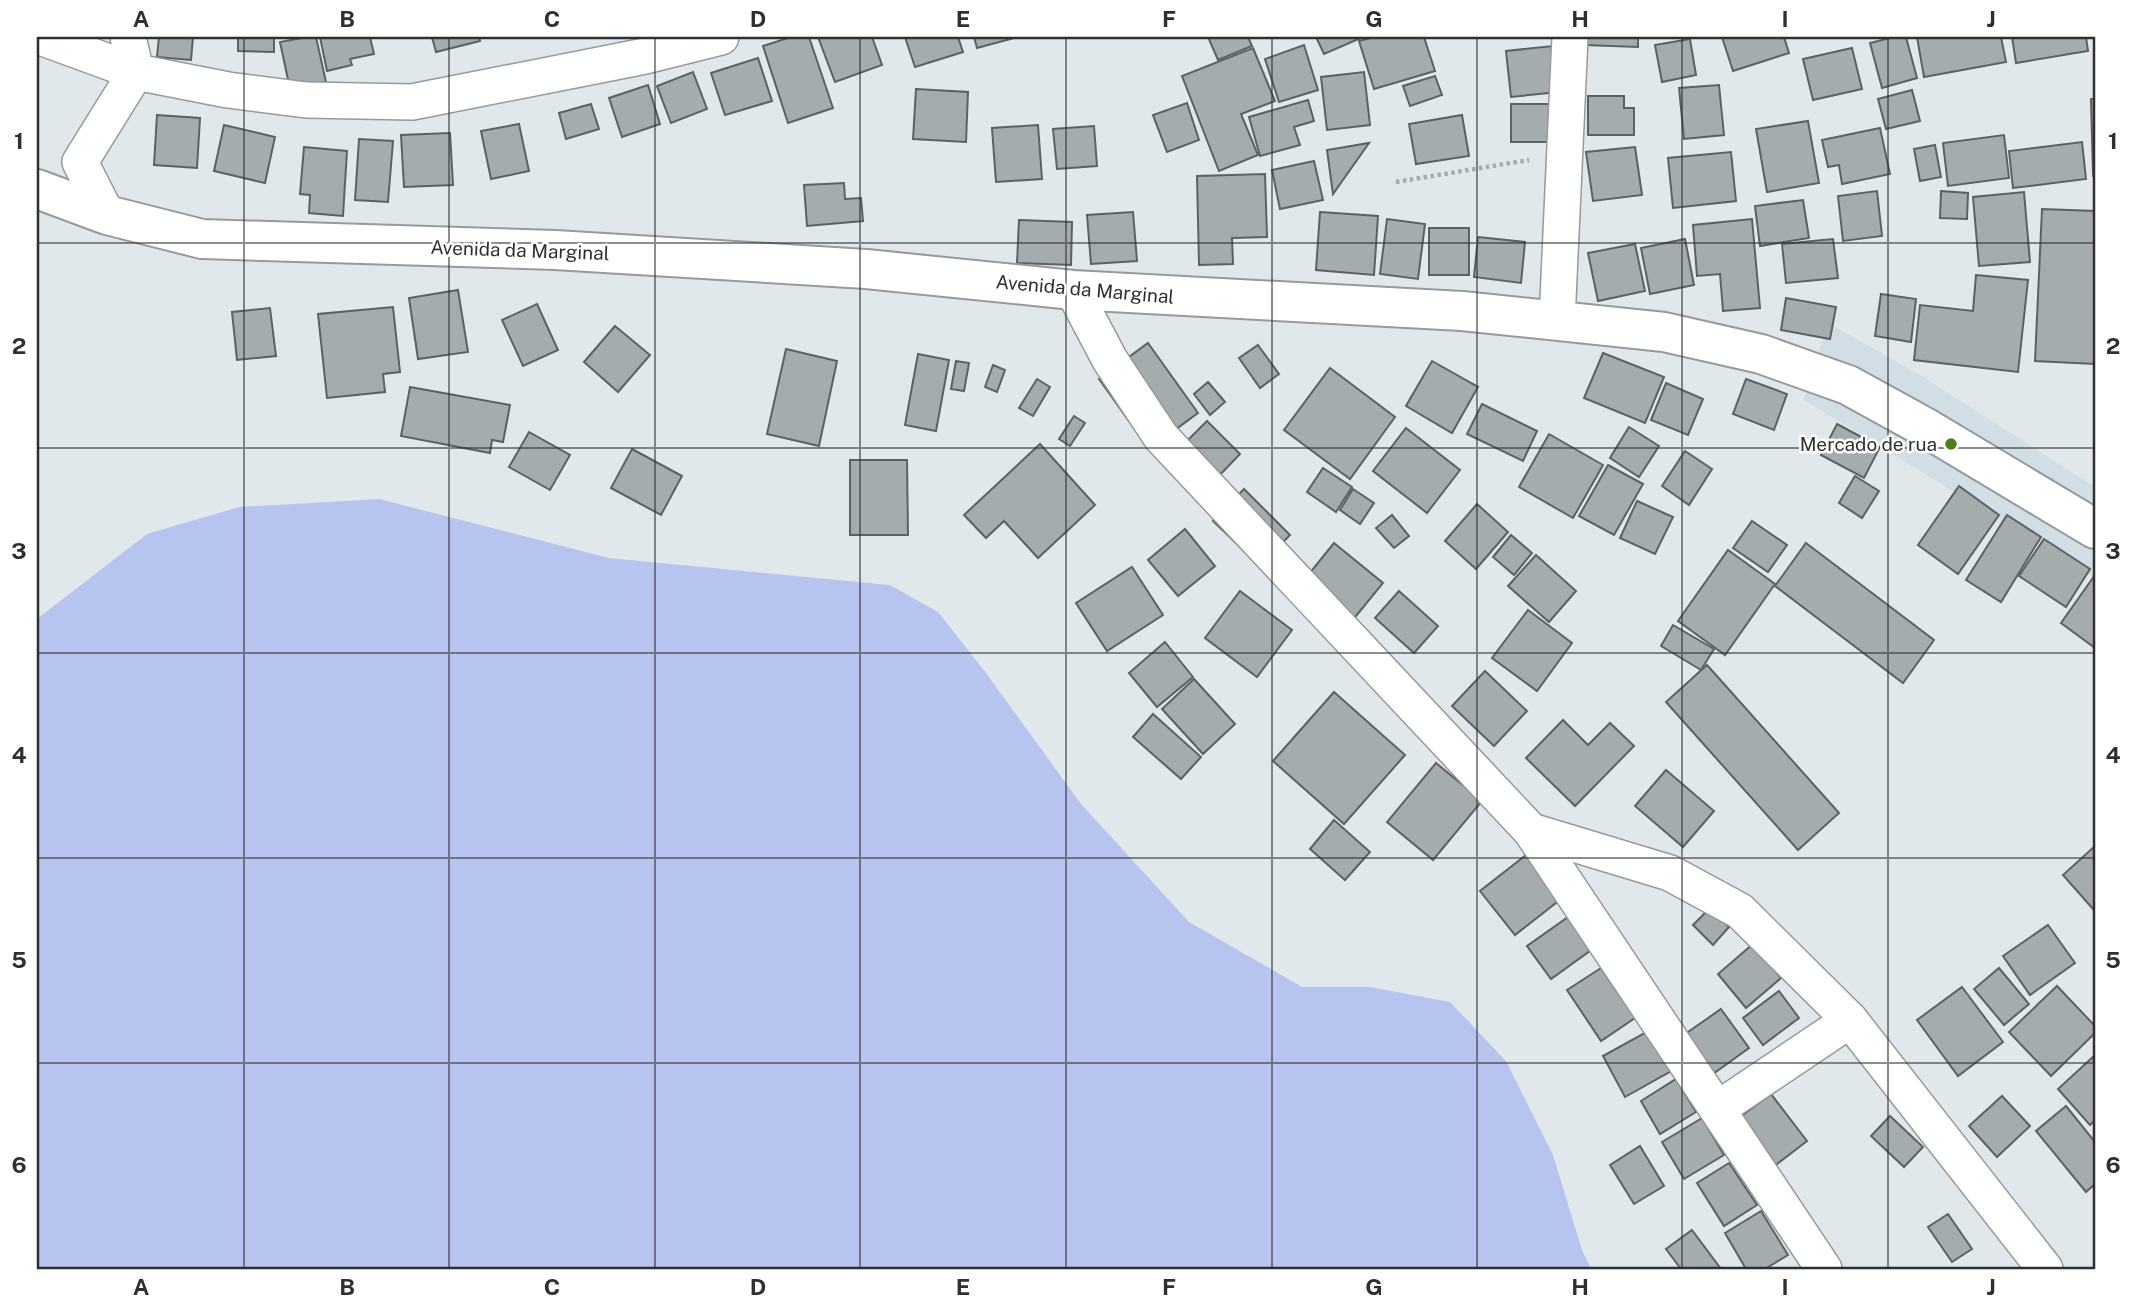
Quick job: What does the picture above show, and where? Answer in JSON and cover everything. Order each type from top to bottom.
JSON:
[{"type":"street","points":[[40,37],[136,72],[228,90],[306,100],[412,102],[645,56],[721,37]]},
{"type":"street","points":[[107,215],[80,162],[136,72],[128,37]]},
{"type":"street","points":[[1557,321],[1570,37]]},
{"type":"street","name":"Avenida da Marginal","points":[[37,189],[107,215],[202,239],[555,250],[866,269],[1073,290],[1462,311],[1664,332],[1761,354],[1848,385],[1928,429],[2095,529]]},
{"type":"street","points":[[1073,290],[1110,360],[1161,437],[1531,831],[1719,1108],[1824,1269]]},
{"type":"street","points":[[1531,831],[1670,873],[1740,911],[1850,1020],[2045,1269]]},
{"type":"street","points":[[1719,1108],[1850,1020]]},
{"type":"path","points":[[1396,182],[1565,155]]},
{"type":"shaded area","name":"Mercado de rua","points":[[1828,323],[1920,375],[2095,487],[2095,578],[1804,400]]},
{"type":"water","points":[[379,499],[609,558],[890,585],[938,612],[1081,804],[1189,922],[1302,987],[1370,987],[1450,1002],[1506,1061],[1553,1155],[1582,1250],[1591,1269],[37,1269],[37,619],[147,534],[239,507]]},
{"type":"building","points":[[159,37],[193,37],[191,60],[157,57]]},
{"type":"building","points":[[238,37],[274,37],[274,52],[238,51]]},
{"type":"building","points":[[316,37],[326,82],[290,89],[280,42]]},
{"type":"building","points":[[320,37],[370,37],[374,54],[350,59],[352,65],[327,71]]},
{"type":"building","points":[[432,37],[479,37],[480,41],[436,52]]},
{"type":"building","points":[[791,37],[809,37],[833,108],[788,123],[763,46]]},
{"type":"building","points":[[818,37],[872,37],[882,65],[835,82]]},
{"type":"building","points":[[905,37],[958,37],[963,52],[915,67]]},
{"type":"building","points":[[974,37],[1018,37],[977,48]]},
{"type":"building","points":[[1208,37],[1248,37],[1252,46],[1218,60]]},
{"type":"building","points":[[1316,37],[1363,37],[1324,54]]},
{"type":"building","points":[[1374,37],[1424,37],[1435,71],[1374,89],[1359,41]]},
{"type":"building","points":[[1584,37],[1638,37],[1638,47],[1584,45]]},
{"type":"building","points":[[1722,37],[1784,37],[1789,53],[1733,71]]},
{"type":"building","points":[[1906,37],[1917,78],[1882,88],[1870,43]]},
{"type":"building","points":[[1917,37],[2001,37],[2006,62],[1924,77]]},
{"type":"building","points":[[2012,37],[2086,37],[2088,51],[2016,63]]},
{"type":"building","points":[[1690,39],[1696,75],[1662,82],[1655,45]]},
{"type":"building","points":[[1304,45],[1318,90],[1279,102],[1265,59]]},
{"type":"building","points":[[1553,46],[1558,92],[1511,97],[1506,51]]},
{"type":"building","points":[[1253,48],[1275,101],[1241,114],[1258,155],[1219,171],[1182,76]]},
{"type":"building","points":[[1852,48],[1862,89],[1813,100],[1803,59]]},
{"type":"building","points":[[758,58],[772,101],[725,115],[711,73]]},
{"type":"building","points":[[693,72],[707,109],[671,123],[657,86]]},
{"type":"building","points":[[1364,72],[1370,125],[1327,130],[1321,77]]},
{"type":"building","points":[[1435,76],[1442,95],[1410,106],[1403,86]]},
{"type":"building","points":[[648,85],[660,124],[622,137],[609,98]]},
{"type":"building","points":[[1719,85],[1724,135],[1684,139],[1679,88]]},
{"type":"building","points":[[916,89],[968,92],[966,142],[913,139]]},
{"type":"building","points":[[1912,90],[1920,121],[1886,129],[1878,99]]},
{"type":"building","points":[[1588,96],[1624,96],[1624,108],[1634,108],[1634,135],[1588,135]]},
{"type":"building","points":[[2091,99],[2095,99],[2095,176],[2093,176]]},
{"type":"building","points":[[1308,100],[1314,121],[1294,127],[1300,145],[1260,156],[1249,117]]},
{"type":"building","points":[[1187,103],[1199,140],[1167,152],[1153,115]]},
{"type":"building","points":[[591,104],[599,129],[566,139],[559,113]]},
{"type":"building","points":[[1511,104],[1558,104],[1559,142],[1511,142]]},
{"type":"building","points":[[157,115],[200,118],[197,168],[154,165]]},
{"type":"building","points":[[1462,115],[1469,156],[1416,164],[1409,124]]},
{"type":"building","points":[[1808,121],[1819,183],[1767,192],[1756,129]]},
{"type":"building","points":[[519,124],[529,171],[491,179],[481,131]]},
{"type":"building","points":[[224,125],[275,137],[265,183],[214,171]]},
{"type":"building","points":[[1038,125],[1042,179],[996,182],[992,128]]},
{"type":"building","points":[[1094,126],[1097,166],[1057,169],[1053,129]]},
{"type":"building","points":[[1880,128],[1890,174],[1842,184],[1839,165],[1828,167],[1822,140]]},
{"type":"building","points":[[450,133],[453,185],[404,187],[401,135]]},
{"type":"building","points":[[2004,135],[2009,178],[1948,186],[1943,143]]},
{"type":"building","points":[[359,139],[393,141],[388,202],[355,200]]},
{"type":"building","points":[[2082,142],[2086,179],[2013,188],[2009,151]]},
{"type":"building","points":[[1369,143],[1333,194],[1327,150]]},
{"type":"building","points":[[1935,145],[1941,177],[1920,181],[1914,149]]},
{"type":"building","points":[[304,147],[347,151],[343,216],[309,213],[310,195],[300,194]]},
{"type":"building","points":[[1635,147],[1642,195],[1593,201],[1586,152]]},
{"type":"building","points":[[1731,152],[1736,201],[1673,208],[1668,158]]},
{"type":"building","points":[[1314,161],[1323,200],[1280,209],[1272,170]]},
{"type":"building","points":[[1265,174],[1267,237],[1232,238],[1233,264],[1199,265],[1197,176]]},
{"type":"building","points":[[844,183],[845,199],[861,198],[863,221],[807,226],[804,185]]},
{"type":"building","points":[[1877,191],[1882,236],[1843,241],[1838,196]]},
{"type":"building","points":[[1941,191],[1968,193],[1967,219],[1940,218]]},
{"type":"building","points":[[2024,192],[2030,262],[1979,266],[1973,197]]},
{"type":"building","points":[[1803,200],[1809,238],[1760,246],[1755,206]]},
{"type":"building","points":[[2042,209],[2095,211],[2095,364],[2035,361]]},
{"type":"building","points":[[1133,212],[1137,261],[1091,264],[1087,215]]},
{"type":"building","points":[[1320,212],[1378,216],[1374,275],[1316,270]]},
{"type":"building","points":[[1387,219],[1425,224],[1418,279],[1380,274]]},
{"type":"building","points":[[1752,219],[1760,308],[1723,311],[1720,274],[1697,276],[1693,225]]},
{"type":"building","points":[[1019,220],[1072,222],[1071,265],[1017,263]]},
{"type":"building","points":[[1429,228],[1469,228],[1469,275],[1429,275]]},
{"type":"building","points":[[1478,237],[1525,242],[1521,283],[1474,277]]},
{"type":"building","points":[[1685,239],[1694,285],[1650,294],[1641,248]]},
{"type":"building","points":[[1833,239],[1838,278],[1786,283],[1782,244]]},
{"type":"building","points":[[1635,244],[1645,291],[1598,301],[1588,253]]},
{"type":"building","points":[[1976,275],[2028,280],[2018,372],[1914,360],[1920,305],[1973,311]]},
{"type":"building","points":[[458,290],[468,352],[418,359],[409,298]]},
{"type":"building","points":[[1881,294],[1916,299],[1911,342],[1875,336]]},
{"type":"building","points":[[1786,298],[1836,307],[1830,339],[1781,330]]},
{"type":"building","points":[[537,304],[558,350],[523,366],[502,320]]},
{"type":"building","points":[[393,307],[400,372],[383,374],[385,392],[327,398],[318,314]]},
{"type":"building","points":[[270,308],[276,356],[237,360],[232,312]]},
{"type":"building","points":[[615,326],[650,355],[618,392],[584,362]]},
{"type":"building","points":[[1148,343],[1198,413],[1149,449],[1099,379]]},
{"type":"building","points":[[1258,345],[1279,374],[1260,388],[1239,358]]},
{"type":"building","points":[[786,349],[837,361],[819,446],[767,434]]},
{"type":"building","points":[[1603,353],[1664,377],[1645,423],[1584,398]]},
{"type":"building","points":[[918,354],[949,360],[936,431],[905,425]]},
{"type":"building","points":[[956,361],[969,363],[964,391],[951,389]]},
{"type":"building","points":[[1432,361],[1478,387],[1452,433],[1406,406]]},
{"type":"building","points":[[993,365],[1005,370],[997,392],[985,387]]},
{"type":"building","points":[[1330,368],[1395,417],[1350,479],[1284,430]]},
{"type":"building","points":[[1037,379],[1050,387],[1033,416],[1019,408]]},
{"type":"building","points":[[1746,379],[1787,394],[1774,430],[1733,414]]},
{"type":"building","points":[[1208,382],[1225,402],[1210,415],[1194,394]]},
{"type":"building","points":[[1666,383],[1703,399],[1688,435],[1651,420]]},
{"type":"building","points":[[410,387],[510,405],[503,442],[492,440],[490,453],[401,436]]},
{"type":"building","points":[[1482,404],[1537,431],[1523,461],[1467,434]]},
{"type":"building","points":[[1074,416],[1085,423],[1070,446],[1059,439]]},
{"type":"building","points":[[1207,421],[1240,454],[1214,481],[1180,448]]},
{"type":"building","points":[[1837,424],[1880,447],[1864,478],[1821,455]]},
{"type":"building","points":[[1629,427],[1659,446],[1639,477],[1610,458]]},
{"type":"building","points":[[1406,428],[1460,470],[1427,513],[1373,471]]},
{"type":"building","points":[[529,432],[570,455],[550,490],[509,467]]},
{"type":"building","points":[[1549,434],[1603,465],[1573,518],[1519,487]]},
{"type":"building","points":[[1040,444],[1095,505],[1038,558],[1004,521],[986,538],[964,515]]},
{"type":"building","points":[[632,449],[682,476],[661,515],[611,488]]},
{"type":"building","points":[[1685,451],[1712,469],[1689,505],[1662,486]]},
{"type":"building","points":[[850,460],[907,460],[908,535],[850,535]]},
{"type":"building","points":[[1608,465],[1643,484],[1614,535],[1579,516]]},
{"type":"building","points":[[1323,468],[1352,487],[1336,512],[1307,492]]},
{"type":"building","points":[[1855,476],[1879,491],[1862,518],[1839,503]]},
{"type":"building","points":[[1959,486],[1999,515],[1958,574],[1918,545]]},
{"type":"building","points":[[1244,489],[1290,535],[1260,566],[1213,521]]},
{"type":"building","points":[[1353,489],[1374,503],[1360,524],[1340,510]]},
{"type":"building","points":[[1637,501],[1673,517],[1655,554],[1620,538]]},
{"type":"building","points":[[1477,504],[1508,532],[1476,569],[1445,541]]},
{"type":"building","points":[[1392,515],[1409,536],[1394,548],[1376,528]]},
{"type":"building","points":[[2007,515],[2041,537],[2001,602],[1966,580]]},
{"type":"building","points":[[1752,521],[1787,545],[1768,572],[1733,548]]},
{"type":"building","points":[[1185,529],[1215,566],[1178,596],[1148,560]]},
{"type":"building","points":[[1511,535],[1532,553],[1514,575],[1493,557]]},
{"type":"building","points":[[2044,539],[2090,569],[2066,607],[2019,576]]},
{"type":"building","points":[[1334,543],[1383,583],[1352,621],[1304,580]]},
{"type":"building","points":[[1806,543],[1934,640],[1903,683],[1775,586]]},
{"type":"building","points":[[1728,550],[1775,584],[1725,655],[1678,621]]},
{"type":"building","points":[[1536,555],[1576,591],[1549,622],[1508,586]]},
{"type":"building","points":[[1132,567],[1163,615],[1107,651],[1076,603]]},
{"type":"building","points":[[2095,575],[2095,648],[2061,623]]},
{"type":"building","points":[[1240,591],[1292,630],[1257,677],[1205,638]]},
{"type":"building","points":[[1399,591],[1438,626],[1414,653],[1375,618]]},
{"type":"building","points":[[1528,610],[1572,643],[1537,691],[1492,658]]},
{"type":"building","points":[[1673,625],[1714,649],[1701,670],[1661,646]]},
{"type":"building","points":[[1165,642],[1193,677],[1157,707],[1129,673]]},
{"type":"building","points":[[1707,665],[1839,813],[1798,850],[1666,702]]},
{"type":"building","points":[[1485,671],[1527,711],[1494,746],[1452,706]]},
{"type":"building","points":[[1194,679],[1235,724],[1203,754],[1162,709]]},
{"type":"building","points":[[1334,692],[1405,755],[1344,824],[1273,761]]},
{"type":"building","points":[[1153,714],[1201,757],[1181,779],[1133,737]]},
{"type":"building","points":[[1563,720],[1588,745],[1610,723],[1634,746],[1575,806],[1526,758]]},
{"type":"building","points":[[1436,763],[1482,801],[1433,860],[1387,822]]},
{"type":"building","points":[[1666,770],[1714,811],[1683,847],[1635,806]]},
{"type":"building","points":[[1334,820],[1370,852],[1345,880],[1310,849]]},
{"type":"building","points":[[2095,846],[2095,907],[2093,909],[2063,875]]},
{"type":"building","points":[[1526,855],[1561,899],[1515,935],[1480,891]]},
{"type":"building","points":[[1710,908],[1729,927],[1713,945],[1693,925]]},
{"type":"building","points":[[1571,915],[1594,948],[1551,979],[1527,946]]},
{"type":"building","points":[[2048,925],[2075,963],[2030,995],[2003,956]]},
{"type":"building","points":[[1753,944],[1781,978],[1746,1008],[1718,974]]},
{"type":"building","points":[[1601,968],[1635,1018],[1601,1041],[1567,990]]},
{"type":"building","points":[[1999,968],[2029,1004],[2004,1025],[1974,989]]},
{"type":"building","points":[[2057,986],[2095,1026],[2095,1033],[2051,1076],[2009,1032]]},
{"type":"building","points":[[1962,987],[2003,1042],[1958,1076],[1917,1020]]},
{"type":"building","points":[[1779,991],[1799,1018],[1763,1045],[1743,1018]]},
{"type":"building","points":[[1721,1009],[1749,1048],[1706,1079],[1678,1039]]},
{"type":"building","points":[[1650,1030],[1673,1070],[1625,1097],[1603,1056]]},
{"type":"building","points":[[2095,1055],[2095,1120],[2090,1125],[2058,1089]]},
{"type":"building","points":[[1676,1079],[1696,1112],[1660,1134],[1641,1101]]},
{"type":"building","points":[[1771,1094],[1807,1141],[1773,1167],[1736,1120]]},
{"type":"building","points":[[2002,1096],[2030,1126],[1997,1157],[1969,1126]]},
{"type":"building","points":[[2066,1106],[2095,1142],[2095,1184],[2086,1192],[2036,1131]]},
{"type":"building","points":[[1890,1116],[1923,1147],[1904,1167],[1871,1136]]},
{"type":"building","points":[[1702,1118],[1724,1155],[1684,1179],[1662,1142]]},
{"type":"building","points":[[1640,1146],[1664,1186],[1634,1204],[1610,1165]]},
{"type":"building","points":[[1729,1163],[1757,1205],[1724,1226],[1697,1183]]},
{"type":"building","points":[[1761,1211],[1788,1255],[1765,1269],[1746,1269],[1725,1233]]},
{"type":"building","points":[[1948,1214],[1972,1249],[1952,1262],[1928,1227]]},
{"type":"building","points":[[1692,1230],[1721,1269],[1681,1269],[1666,1249]]},
{"type":"place","name":"Mercado de rua","points":[[1951,444]]}]
